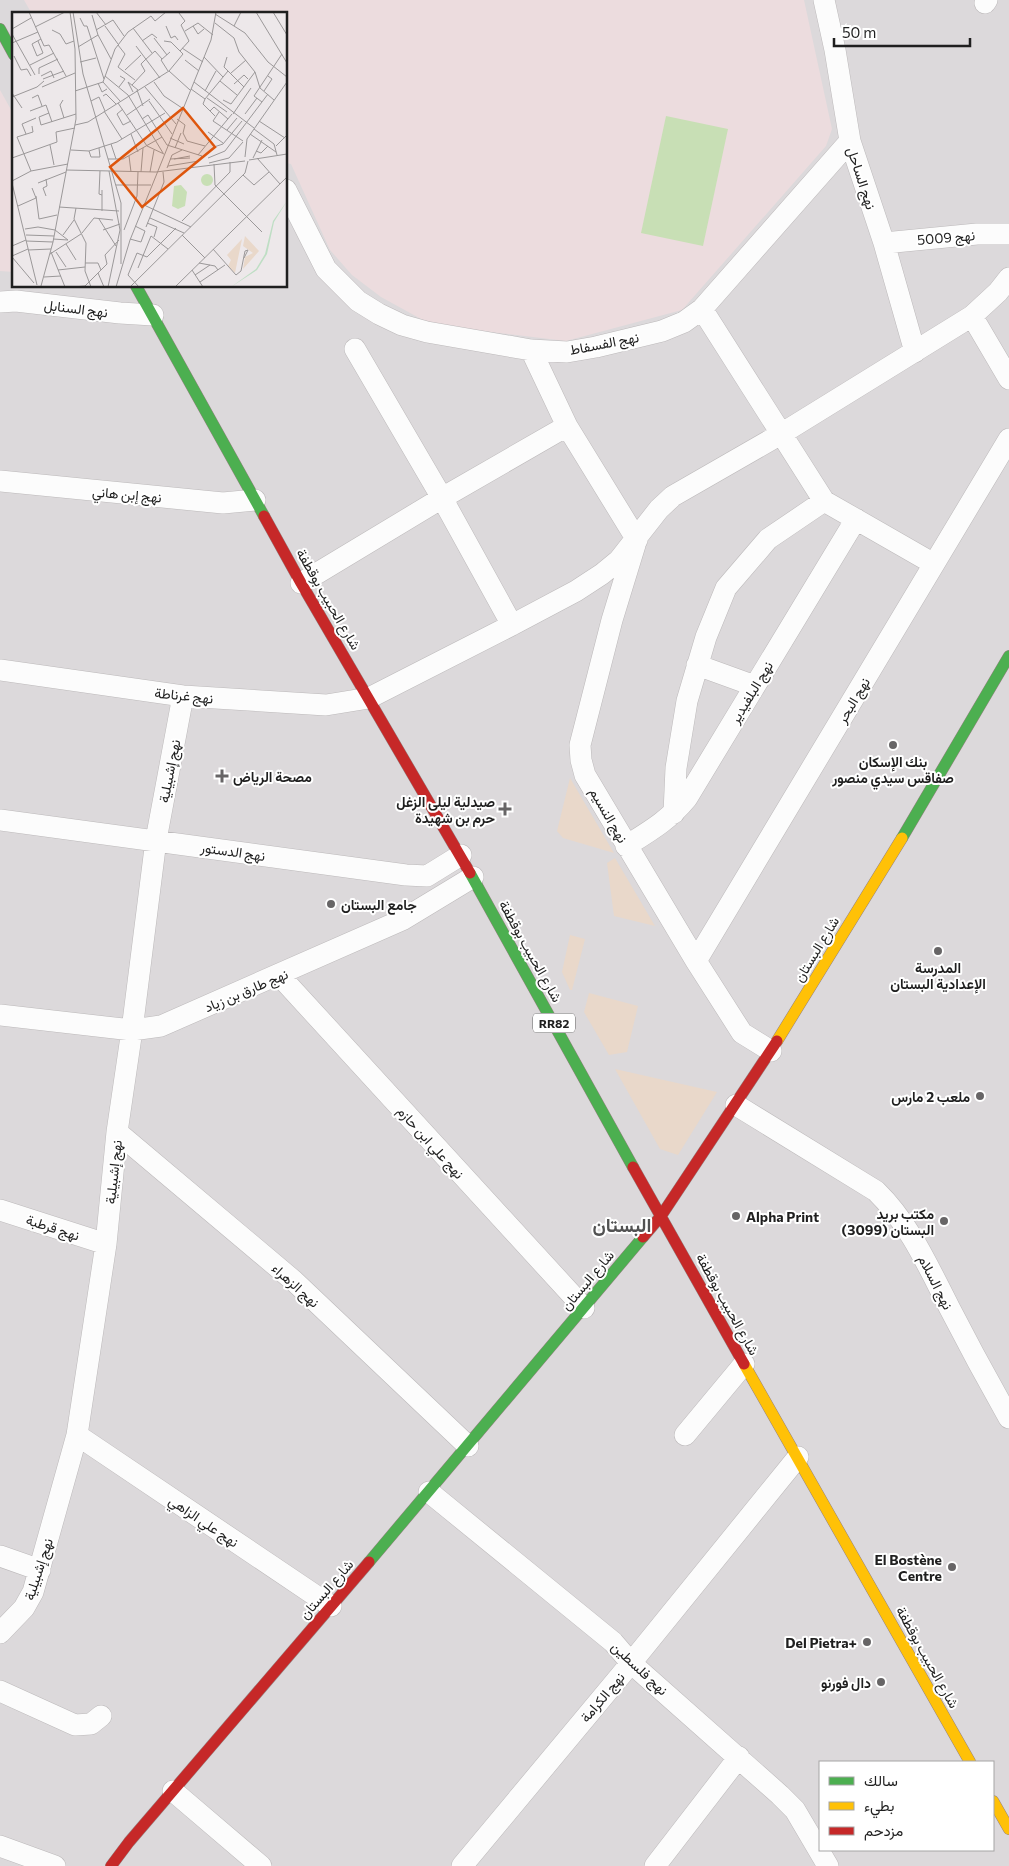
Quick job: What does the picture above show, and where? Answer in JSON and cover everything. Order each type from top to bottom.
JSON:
[{"type":"main road","points":[[0,29],[12,52]]},
{"type":"main road","name":"شارع الحبيب بوقطفة","points":[[137,288],[301,582],[461,855],[661,1216],[968,1761]]},
{"type":"main road","name":"شارع البستان","points":[[111,1866],[661,1216],[771,1051],[909,826],[1009,656]]},
{"type":"main road","points":[[994,1803],[1008,1824]]},
{"type":"street","name":"نهج الساحل","points":[[824,0],[835,50],[850,140],[884,243],[915,352]]},
{"type":"street","name":"نهج الفسفاط","points":[[288,194],[326,269],[358,301],[379,314],[402,325],[427,332],[531,350],[567,352],[662,331],[684,322],[702,309],[850,140]]},
{"type":"street","name":"نهج 5009","points":[[884,243],[977,234],[1009,234]]},
{"type":"street","points":[[531,350],[567,426],[636,540],[659,509],[674,496],[781,434],[972,316],[998,292],[1009,278]]},
{"type":"street","name":"نهج السنابل","points":[[0,302],[16,301],[153,315]]},
{"type":"street","points":[[702,309],[824,501],[934,564]]},
{"type":"street","points":[[972,316],[1009,379]]},
{"type":"street","points":[[355,349],[442,498],[512,625]]},
{"type":"street","points":[[301,582],[567,426]]},
{"type":"street","name":"نهج البحر","points":[[696,961],[1009,439]]},
{"type":"street","name":"نهج إبن هاني","points":[[0,481],[51,488],[223,503],[255,500]]},
{"type":"street","points":[[674,813],[676,768],[687,701],[706,637],[726,588],[768,539],[824,501]]},
{"type":"street","name":"نهج البلفيدير","points":[[626,846],[660,825],[687,798],[856,519]]},
{"type":"street","name":"نهج غرناطة","points":[[0,670],[183,696],[326,705],[369,698],[576,591],[619,560],[636,540]]},
{"type":"street","name":"نهج النسيم","points":[[636,540],[612,620],[580,745],[581,760],[585,775],[626,846],[742,1033],[771,1051]]},
{"type":"street","points":[[576,591],[593,590],[603,596],[608,601],[612,620]]},
{"type":"street","points":[[697,665],[755,686]]},
{"type":"street","name":"نهج إشبيلية","points":[[0,1633],[24,1608],[33,1592],[77,1435],[106,1244],[117,1132],[156,840],[183,696]]},
{"type":"street","name":"نهج الدستور","points":[[0,820],[406,875],[427,876],[461,855]]},
{"type":"street","name":"نهج طارق بن زياد","points":[[0,1015],[132,1030],[161,1026],[402,920],[473,877]]},
{"type":"street","name":"نهج علي ابن حازم","points":[[279,975],[584,1308]]},
{"type":"street","name":"نهج السلام","points":[[736,1105],[876,1191],[891,1206],[918,1247],[980,1368],[1009,1418]]},
{"type":"street","name":"نهج الزهراء","points":[[117,1132],[294,1282],[468,1446]]},
{"type":"street","name":"نهج قرطبة","points":[[0,1210],[106,1244]]},
{"type":"street","points":[[685,1435],[744,1364]]},
{"type":"street","name":"نهج علي الزاهي","points":[[77,1435],[330,1606]]},
{"type":"street","name":"نهج الكرامة","points":[[462,1866],[798,1456]]},
{"type":"street","name":"نهج فلسطين","points":[[429,1492],[613,1642],[631,1662],[739,1757],[795,1810],[819,1849]]},
{"type":"street","points":[[0,1556],[40,1570]]},
{"type":"street","points":[[0,1691],[75,1725],[92,1724],[101,1716]]},
{"type":"street","points":[[655,1866],[739,1757]]},
{"type":"street","points":[[173,1791],[261,1866]]},
{"type":"street","points":[[0,1846],[54,1866]]},
{"type":"shaded area","points":[[0,0],[1009,0],[1009,1866],[0,1866]]},
{"type":"shaded area","points":[[24,0],[804,0],[832,129],[826,146],[682,310],[566,341],[432,325],[381,297],[352,275],[330,250],[291,164],[288,163],[288,12],[31,12]]},
{"type":"shaded area","points":[[0,90],[12,111],[12,272],[0,271]]},
{"type":"shaded area","points":[[570,778],[614,853],[563,838],[557,831]]},
{"type":"shaded area","points":[[615,858],[655,926],[614,916],[607,863]]},
{"type":"shaded area","points":[[570,935],[585,939],[572,990],[570,990],[562,972]]},
{"type":"shaded area","points":[[589,993],[638,1006],[627,1052],[609,1055],[584,1012]]},
{"type":"shaded area","points":[[615,1069],[717,1092],[678,1155],[660,1149]]},
{"type":"green space","points":[[666,116],[728,129],[703,246],[641,233]]},
{"type":"traffic: fast","points":[[0,29],[12,51]]},
{"type":"traffic: fast","points":[[137,288],[264,516]]},
{"type":"traffic: fast","points":[[902,838],[1009,656]]},
{"type":"traffic: fast","points":[[470,873],[633,1167]]},
{"type":"traffic: fast","points":[[369,1562],[643,1237]]},
{"type":"traffic: slow","points":[[777,1041],[902,838]]},
{"type":"traffic: slow","points":[[744,1364],[969,1761]]},
{"type":"traffic: slow","points":[[994,1803],[1009,1829]]},
{"type":"traffic: jam","points":[[264,516],[470,873]]},
{"type":"traffic: jam","points":[[643,1237],[661,1216],[777,1041]]},
{"type":"traffic: jam","points":[[633,1167],[744,1364]]},
{"type":"traffic: jam","points":[[111,1866],[129,1842],[369,1562]]},
{"type":"place","name":"بنك الإسكان صفاقس سيدي منصور","points":[[893,745]]},
{"type":"place","name":"مصحة الرياض","points":[[222,776]]},
{"type":"place","name":"صيدلية ليلى الزغل حرم بن شهيدة","points":[[505,809]]},
{"type":"place","name":"جامع البستان","points":[[331,904]]},
{"type":"place","name":"المدرسة الإعدادية البستان","points":[[938,951]]},
{"type":"place","name":"ملعب 2 مارس","points":[[980,1096]]},
{"type":"place","name":"Alpha Print","points":[[736,1216]]},
{"type":"place","name":"مكتب بريد البستان (3099)","points":[[944,1221]]},
{"type":"place","name":"El Bostène Centre","points":[[952,1567]]},
{"type":"place","name":"Del Pietra+","points":[[867,1642]]},
{"type":"place","name":"دال فورنو","points":[[881,1682]]},
{"type":"district","name":"البستان","points":[[622,1224]]}]
